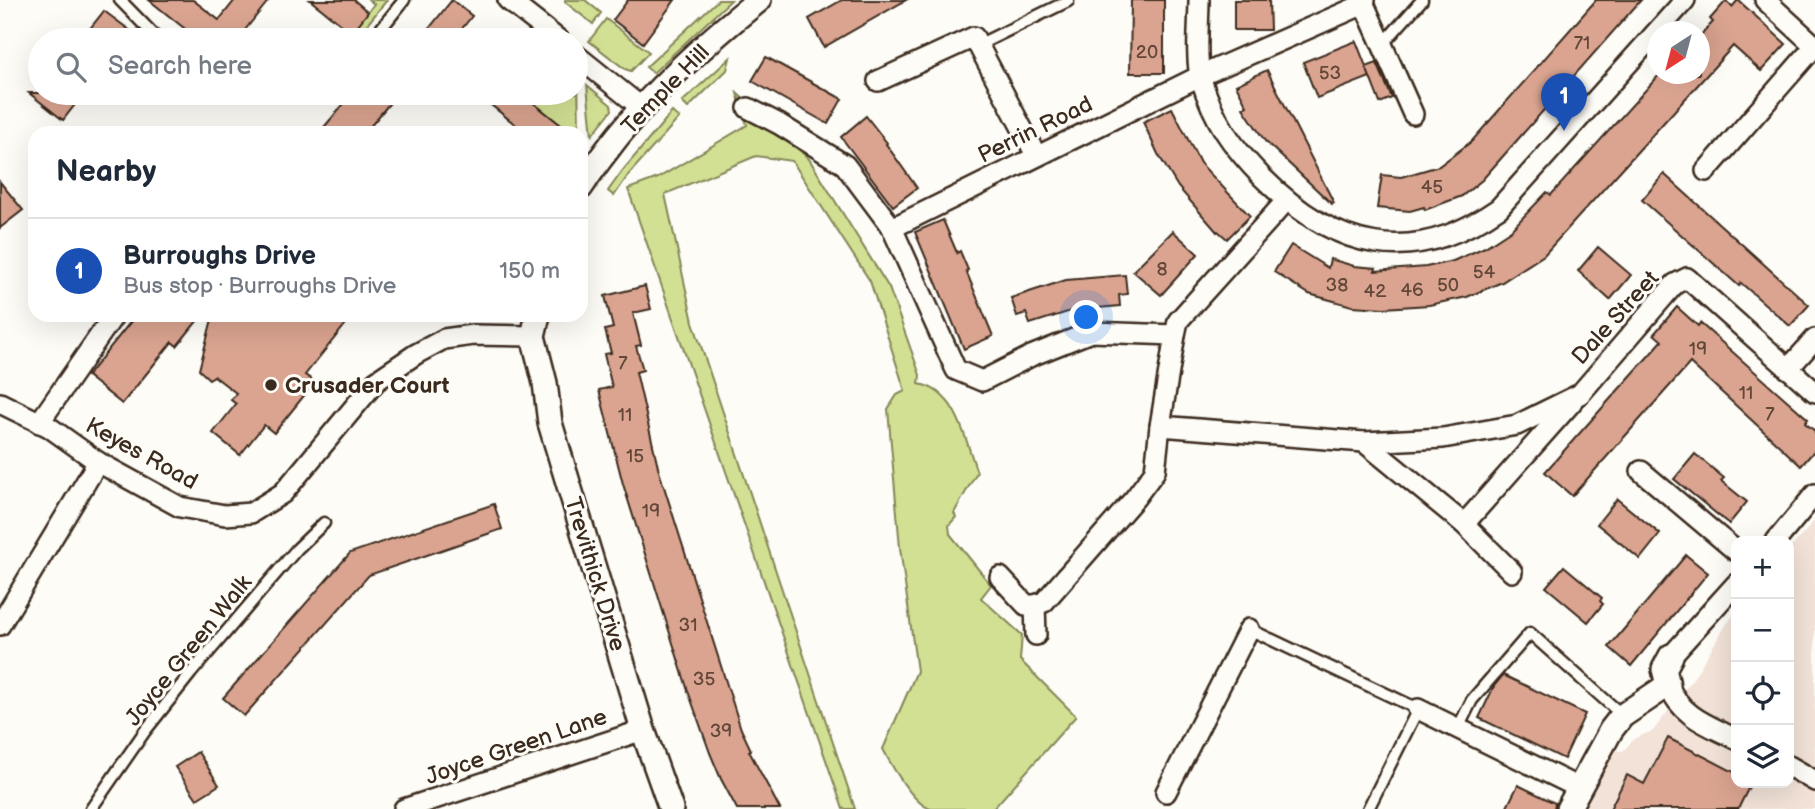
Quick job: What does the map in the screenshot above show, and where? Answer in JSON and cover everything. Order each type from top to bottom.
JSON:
[{"type":"street","points":[[508,0],[531,7],[549,28]]},
{"type":"street","name":"Temple Hill","points":[[588,176],[642,108],[680,68],[759,0]]},
{"type":"street","points":[[1199,0],[1200,76],[1217,121],[1236,150],[1286,201],[1314,221],[1351,237],[1388,245],[1421,244],[1474,225],[1499,208],[1685,0]]},
{"type":"street","points":[[1706,171],[1815,46],[1765,0]]},
{"type":"street","points":[[1364,2],[1413,114]]},
{"type":"street","name":"Perrin Road","points":[[892,228],[1200,76],[1364,2]]},
{"type":"street","points":[[878,81],[974,37],[1037,155]]},
{"type":"street","points":[[588,65],[642,108]]},
{"type":"street","points":[[747,108],[779,124],[845,165],[892,228],[956,370],[982,381],[1031,356],[1091,332],[1175,335]]},
{"type":"street","points":[[1000,577],[1026,605],[1035,606],[1044,601],[1135,498],[1155,471],[1178,321],[1286,201]]},
{"type":"street","name":"Dale Street","points":[[1464,524],[1675,284],[1687,278],[1815,392]]},
{"type":"street","points":[[39,423],[109,322]]},
{"type":"street","name":"Keyes Road","points":[[0,403],[49,427],[98,462],[180,507],[225,516],[251,513],[283,493],[376,382],[416,354],[444,339],[536,325]]},
{"type":"street","name":"Trevithick Drive","points":[[536,325],[550,423],[643,730],[671,809]]},
{"type":"street","points":[[1788,369],[1815,339]]},
{"type":"street","name":"Dale Street","points":[[1160,426],[1364,442],[1443,438],[1517,425],[1580,394]]},
{"type":"street","points":[[1364,442],[1464,524],[1512,572]]},
{"type":"street","points":[[0,625],[98,462]]},
{"type":"street","points":[[1641,471],[1731,547]]},
{"type":"street","points":[[1780,536],[1815,494]]},
{"type":"street","points":[[1731,590],[1671,656],[1664,670],[1676,703],[1694,718],[1731,736]]},
{"type":"street","points":[[1035,606],[1036,635]]},
{"type":"street","points":[[1166,792],[1249,629]]},
{"type":"street","points":[[1418,709],[1458,728],[1574,799],[1601,746],[1622,716],[1668,685]]},
{"type":"street","name":"Joyce Green Lane","points":[[404,809],[643,730]]},
{"type":"street","points":[[1794,769],[1815,781]]},
{"type":"lane","points":[[120,0],[147,28]]},
{"type":"lane","points":[[382,28],[404,0]]},
{"type":"lane","points":[[1382,46],[1422,0]]},
{"type":"lane","points":[[978,46],[1068,1]]},
{"type":"lane","name":"Joyce Green Walk","points":[[91,809],[145,731],[191,673],[310,534],[324,523]]},
{"type":"lane","points":[[1249,629],[1418,709],[1368,809]]},
{"type":"lane","points":[[1458,728],[1472,701],[1530,634],[1622,716]]},
{"type":"shaded area","points":[[1815,520],[1815,809],[1584,809],[1614,750],[1623,751],[1635,738],[1653,731],[1694,677],[1731,618],[1731,788],[1794,788],[1794,544]]},
{"type":"green space","points":[[369,0],[387,0],[364,28],[355,28],[374,4]]},
{"type":"green space","points":[[565,0],[585,0],[601,13],[593,24]]},
{"type":"green space","points":[[718,0],[731,0],[653,73],[646,67]]},
{"type":"green space","points":[[606,19],[649,52],[631,71],[589,41]]},
{"type":"green space","points":[[730,58],[727,70],[688,108],[682,102]]},
{"type":"green space","points":[[588,86],[611,105],[612,110],[592,135]]},
{"type":"green space","points":[[737,93],[809,159],[889,288],[920,375],[919,384],[932,388],[951,406],[964,432],[977,472],[954,513],[956,517],[949,525],[950,534],[991,585],[981,598],[1022,635],[1020,660],[1076,716],[993,809],[931,809],[924,806],[903,783],[883,749],[917,671],[900,548],[888,409],[897,395],[905,391],[870,281],[792,161],[756,156],[665,194],[693,322],[855,809],[843,809],[628,189],[658,178],[747,125]]},
{"type":"green space","points":[[536,105],[578,105],[579,126],[562,126]]},
{"type":"green space","points":[[672,112],[679,118],[629,174],[614,196],[608,191]]},
{"type":"building","points":[[149,0],[193,0],[219,20],[235,0],[269,0],[247,28],[184,28]]},
{"type":"building","points":[[310,0],[354,0],[368,12],[356,28],[346,28]]},
{"type":"building","points":[[452,0],[472,16],[462,28],[430,28]]},
{"type":"building","points":[[628,0],[675,0],[643,43],[613,20]]},
{"type":"building","points":[[842,0],[906,0],[824,47],[809,19]]},
{"type":"building","points":[[1131,0],[1164,0],[1164,73],[1130,73]]},
{"type":"building","points":[[1234,0],[1269,0],[1270,30],[1234,30]]},
{"type":"building","points":[[1596,0],[1641,0],[1482,180],[1462,196],[1425,210],[1424,207],[1410,211],[1377,208],[1382,175],[1401,177],[1439,166],[1472,141]]},
{"type":"building","points":[[1738,0],[1786,44],[1761,71],[1733,46],[1710,71],[1710,25],[1713,22],[1710,19],[1726,1],[1732,7]]},
{"type":"building","points":[[104,11],[127,28],[91,28]]},
{"type":"building","points":[[1356,41],[1370,77],[1317,98],[1303,62]]},
{"type":"building","points":[[766,57],[842,99],[828,124],[752,81]]},
{"type":"building","points":[[1377,63],[1392,98],[1380,103],[1366,67]]},
{"type":"building","points":[[1267,70],[1334,203],[1332,204],[1265,141],[1243,108],[1247,106],[1236,85]]},
{"type":"building","points":[[1651,84],[1699,84],[1544,255],[1502,282],[1467,297],[1429,305],[1384,308],[1352,306],[1309,294],[1274,272],[1291,245],[1328,268],[1330,259],[1354,266],[1376,268],[1375,271],[1426,267],[1453,261],[1485,247],[1511,230],[1547,192],[1551,195]]},
{"type":"building","points":[[44,105],[75,105],[63,120]]},
{"type":"building","points":[[343,105],[388,105],[371,126],[325,126]]},
{"type":"building","points":[[491,105],[536,105],[562,126],[517,126]]},
{"type":"building","points":[[1172,108],[1200,163],[1250,216],[1227,239],[1217,232],[1178,187],[1143,122]]},
{"type":"building","points":[[866,116],[917,188],[893,206],[841,137]]},
{"type":"building","points":[[1664,174],[1809,305],[1790,326],[1741,283],[1739,286],[1642,200]]},
{"type":"building","points":[[0,182],[23,210],[0,228]]},
{"type":"building","points":[[943,220],[957,253],[960,251],[993,336],[964,349],[915,232]]},
{"type":"building","points":[[1173,231],[1198,254],[1161,295],[1133,271]]},
{"type":"building","points":[[1598,247],[1631,275],[1610,300],[1578,271]]},
{"type":"building","points":[[1125,275],[1127,294],[1119,295],[1120,306],[1074,310],[1030,324],[1026,313],[1017,316],[1011,298],[1066,280]]},
{"type":"building","points":[[645,286],[651,309],[633,313],[641,345],[636,346],[643,370],[636,372],[659,471],[741,729],[751,750],[749,751],[780,809],[737,809],[721,779],[688,691],[623,484],[599,390],[612,387],[604,354],[611,353],[605,330],[613,328],[605,296]]},
{"type":"building","points":[[1677,307],[1698,326],[1700,323],[1808,419],[1805,423],[1815,431],[1815,450],[1801,466],[1690,363],[1572,496],[1545,472],[1662,341],[1654,334]]},
{"type":"building","points":[[130,322],[196,322],[177,346],[172,342],[122,404],[87,376]]},
{"type":"building","name":"Crusader Court","points":[[211,322],[347,322],[305,375],[315,382],[274,433],[264,425],[240,455],[213,433],[236,404],[231,400],[236,393],[214,376],[209,379],[199,370]]},
{"type":"building","points":[[1695,454],[1724,478],[1721,481],[1747,502],[1729,524],[1674,479]]},
{"type":"building","points":[[1617,499],[1660,534],[1640,559],[1597,524]]},
{"type":"building","points":[[494,504],[502,529],[369,575],[244,716],[223,698],[350,553]]},
{"type":"building","points":[[1686,555],[1708,573],[1631,666],[1609,647]]},
{"type":"building","points":[[1564,566],[1602,598],[1600,601],[1603,604],[1588,622],[1546,587]]},
{"type":"building","points":[[1503,675],[1585,714],[1564,759],[1479,718],[1494,686]]},
{"type":"building","points":[[1668,738],[1731,770],[1731,788],[1748,788],[1738,809],[1610,809],[1627,775],[1644,784]]},
{"type":"building","points":[[198,752],[219,785],[197,799],[175,767]]},
{"type":"building","points":[[1518,785],[1555,803],[1554,809],[1506,809]]},
{"type":"place","name":"Burroughs Drive","points":[[1564,131]]},
{"type":"place","name":"Crusader Court","points":[[271,385]]}]
